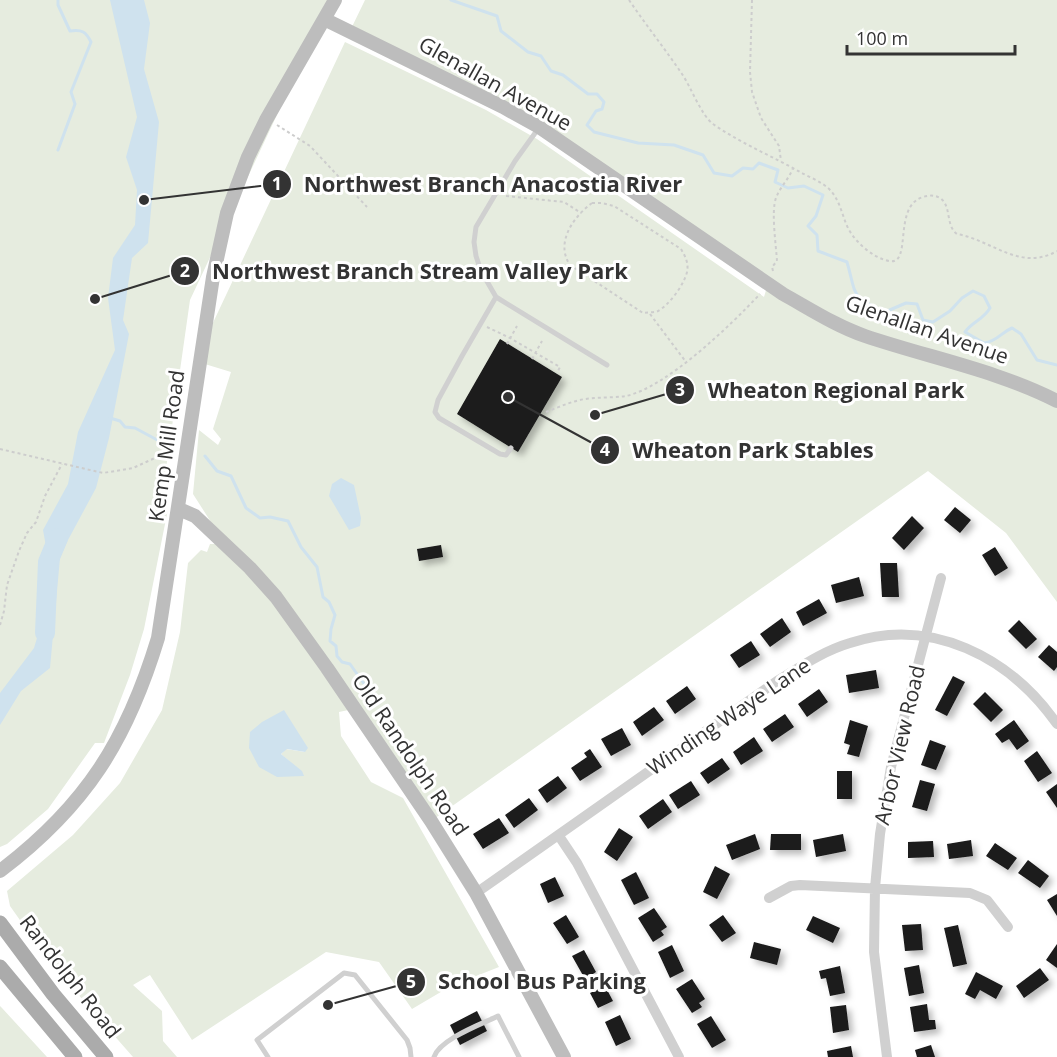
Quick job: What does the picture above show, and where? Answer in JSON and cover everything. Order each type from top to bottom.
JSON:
[{"type":"main road","name":"Randolph Road","points":[[0,923],[53,994],[106,1057]]},
{"type":"main road","points":[[0,967],[75,1057]]},
{"type":"street","name":"Kemp Mill Road","points":[[0,871],[60,819],[95,777],[119,739],[140,693],[158,638],[220,244],[232,198],[266,120],[335,0]]},
{"type":"street","name":"Glenallan Avenue","points":[[324,19],[539,127],[783,294],[826,318],[864,335],[981,369],[1032,388],[1057,401]]},
{"type":"street","name":"Old Randolph Road","points":[[179,509],[195,516],[250,568],[276,597],[327,668],[431,821],[476,893],[564,1057]]},
{"type":"street","name":"Arbor View Road","points":[[887,1057],[874,952],[875,888],[880,834],[891,768],[942,578]]},
{"type":"street","name":"Winding Waye Lane","points":[[476,893],[777,681],[817,657],[849,643],[874,637],[915,634],[957,643],[993,661],[1029,690],[1057,724]]},
{"type":"street","points":[[559,836],[577,862],[679,1057]]},
{"type":"street","points":[[769,898],[791,886],[970,893],[987,900],[1008,927]]},
{"type":"lane","points":[[539,127],[515,160],[476,227],[474,242],[476,256],[481,271],[496,297],[607,365]]},
{"type":"lane","points":[[496,297],[438,400],[435,412],[439,418],[500,454],[506,455],[512,448]]},
{"type":"lane","points":[[268,1057],[256,1040],[344,973],[355,975],[407,1041],[411,1057]]},
{"type":"lane","points":[[434,1057],[446,1042],[498,1016],[519,1057]]},
{"type":"path","points":[[629,0],[683,75],[707,119],[733,136],[826,186],[839,202],[848,227],[855,238],[870,253],[891,262],[896,261],[904,239],[907,210],[912,202],[931,195],[944,202],[952,231],[957,234],[1019,257],[1043,258],[1057,251]]},
{"type":"path","points":[[752,0],[750,72],[752,92],[761,118],[779,146],[781,161]]},
{"type":"path","points":[[266,120],[282,127],[310,146],[367,207]]},
{"type":"path","points":[[546,412],[583,399],[626,396],[642,391],[686,362],[748,307],[773,275],[772,267],[777,261],[773,207],[793,168]]},
{"type":"path","points":[[506,196],[564,202],[581,213]]},
{"type":"path","points":[[592,203],[614,206],[681,249],[687,259],[687,272],[667,303],[657,311],[643,313],[570,265],[564,256],[563,244],[569,229],[581,213],[592,203]]},
{"type":"path","points":[[1048,256],[1057,256]]},
{"type":"path","points":[[649,312],[686,362]]},
{"type":"path","points":[[507,344],[517,326]]},
{"type":"path","points":[[486,327],[560,367],[557,374]]},
{"type":"path","points":[[532,359],[542,341]]},
{"type":"path","points":[[0,449],[103,473],[133,468],[157,457],[174,445]]},
{"type":"path","points":[[0,624],[7,585],[19,551],[27,533],[36,522],[45,496],[62,463]]},
{"type":"shaded area","points":[[0,0],[331,0],[190,300],[161,504],[168,509],[144,629],[130,675],[104,743],[95,743],[48,809],[7,844],[0,847]]},
{"type":"shaded area","points":[[365,0],[1057,0],[1057,602],[1006,533],[928,471],[431,821],[353,709],[339,712],[341,736],[371,782],[403,798],[499,967],[451,986],[412,1009],[379,962],[326,952],[192,1040],[150,975],[133,985],[162,1011],[163,1041],[177,1057],[133,1057],[68,983],[22,923],[10,906],[7,891],[73,835],[120,783],[162,710],[180,632],[188,563],[201,550],[207,552],[210,544],[225,544],[193,494],[199,430],[218,445],[221,439],[213,429],[231,372],[195,361],[345,42],[486,110],[537,139],[764,297],[767,287],[542,130],[349,33]],"holes":[[[293,725],[305,752],[286,749],[281,754],[289,761],[256,761]]]},
{"type":"shaded area","points":[[0,1006],[2,1008],[47,1057],[0,1057]]},
{"type":"water","points":[[110,0],[144,0],[150,23],[144,69],[159,122],[148,243],[132,258],[123,320],[129,334],[109,438],[96,488],[60,558],[50,668],[21,691],[0,725],[0,693],[34,648],[53,585],[43,530],[68,484],[78,432],[115,350],[108,298],[113,258],[135,225],[137,190],[126,157],[137,117]]},
{"type":"water","points":[[341,478],[354,485],[361,518],[360,526],[349,530],[329,496],[332,484]]},
{"type":"water","points":[[284,710],[308,748],[305,752],[287,749],[281,754],[302,771],[304,776],[277,777],[259,767],[249,748],[250,732],[262,722]]},
{"type":"building","points":[[500,339],[562,377],[518,452],[457,414]]},
{"type":"building","points":[[955,507],[971,520],[960,533],[944,520]]},
{"type":"building","points":[[912,516],[924,528],[904,550],[892,538]]},
{"type":"building","points":[[441,545],[443,557],[419,561],[417,549]]},
{"type":"building","points":[[995,547],[1008,568],[995,576],[982,555]]},
{"type":"building","points":[[880,563],[897,563],[899,597],[882,597]]},
{"type":"building","points":[[859,577],[864,596],[836,603],[831,585]]},
{"type":"building","points":[[819,599],[827,613],[803,626],[796,612]]},
{"type":"building","points":[[782,618],[791,632],[770,647],[760,634]]},
{"type":"building","points":[[1019,620],[1037,639],[1026,649],[1008,631]]},
{"type":"building","points":[[751,641],[760,655],[739,668],[730,655]]},
{"type":"building","points":[[1049,645],[1057,652],[1057,667],[1054,671],[1038,657]]},
{"type":"building","points":[[876,670],[879,688],[849,693],[846,675]]},
{"type":"building","points":[[953,676],[965,682],[947,716],[935,710]]},
{"type":"building","points":[[687,686],[696,699],[675,714],[666,701]]},
{"type":"building","points":[[819,689],[828,702],[807,717],[798,704]]},
{"type":"building","points":[[985,692],[1003,710],[991,722],[973,704]]},
{"type":"building","points":[[654,707],[664,720],[642,736],[633,722]]},
{"type":"building","points":[[785,714],[794,727],[772,742],[763,729]]},
{"type":"building","points":[[850,720],[868,726],[859,757],[847,754],[850,745],[844,743]]},
{"type":"building","points":[[1014,720],[1029,741],[1017,750],[1009,739],[1002,743],[995,734]]},
{"type":"building","points":[[622,728],[631,745],[611,756],[601,739]]},
{"type":"building","points":[[754,737],[763,751],[741,765],[733,752]]},
{"type":"building","points":[[930,740],[946,746],[936,770],[921,765]]},
{"type":"building","points":[[590,749],[602,767],[580,781],[571,768],[587,757],[584,753]]},
{"type":"building","points":[[1037,751],[1052,773],[1038,782],[1024,761]]},
{"type":"building","points":[[722,758],[730,769],[708,784],[700,773]]},
{"type":"building","points":[[837,771],[852,771],[852,799],[837,799]]},
{"type":"building","points":[[558,776],[567,788],[547,803],[538,790]]},
{"type":"building","points":[[920,780],[935,784],[927,811],[912,807]]},
{"type":"building","points":[[691,781],[700,795],[678,809],[669,795]]},
{"type":"building","points":[[1057,784],[1057,808],[1046,792]]},
{"type":"building","points":[[529,798],[538,810],[514,828],[505,815]]},
{"type":"building","points":[[663,799],[672,812],[648,829],[639,816]]},
{"type":"building","points":[[499,818],[509,833],[483,849],[473,834]]},
{"type":"building","points":[[619,828],[633,837],[617,861],[604,852]]},
{"type":"building","points":[[755,834],[760,849],[732,860],[726,845]]},
{"type":"building","points":[[771,834],[801,834],[801,850],[770,850]]},
{"type":"building","points":[[843,834],[846,851],[816,857],[813,840]]},
{"type":"building","points":[[971,840],[973,856],[949,859],[947,844]]},
{"type":"building","points":[[933,841],[934,857],[908,858],[908,842]]},
{"type":"building","points":[[995,843],[1017,858],[1008,870],[986,856]]},
{"type":"building","points":[[1028,860],[1049,876],[1040,888],[1018,873]]},
{"type":"building","points":[[715,866],[730,874],[717,899],[703,892]]},
{"type":"building","points":[[636,872],[649,898],[634,905],[621,880]]},
{"type":"building","points":[[555,877],[564,896],[548,903],[540,884]]},
{"type":"building","points":[[1057,894],[1057,916],[1047,900]]},
{"type":"building","points":[[654,908],[667,927],[661,931],[664,935],[653,942],[638,918]]},
{"type":"building","points":[[566,915],[579,937],[567,944],[553,923]]},
{"type":"building","points":[[723,915],[736,933],[722,942],[709,925]]},
{"type":"building","points":[[813,916],[840,928],[833,943],[806,930]]},
{"type":"building","points":[[921,924],[923,950],[905,951],[902,925]]},
{"type":"building","points":[[958,925],[967,964],[953,967],[944,928]]},
{"type":"building","points":[[754,942],[781,949],[777,965],[750,958]]},
{"type":"building","points":[[1057,944],[1057,968],[1046,960]]},
{"type":"building","points":[[672,945],[684,971],[670,978],[658,952]]},
{"type":"building","points":[[584,950],[596,972],[585,979],[572,956]]},
{"type":"building","points":[[919,965],[924,993],[909,996],[904,968]]},
{"type":"building","points":[[840,966],[845,993],[830,996],[826,978],[821,979],[819,971]]},
{"type":"building","points":[[1040,968],[1049,980],[1024,998],[1016,986]]},
{"type":"building","points":[[976,972],[1003,986],[996,999],[980,990],[975,999],[965,994]]},
{"type":"building","points":[[692,979],[705,999],[699,1003],[702,1007],[692,1013],[676,989]]},
{"type":"building","points":[[605,986],[613,1001],[598,1008],[590,993]]},
{"type":"building","points":[[927,1004],[929,1020],[935,1020],[936,1029],[914,1032],[910,1007]]},
{"type":"building","points":[[846,1005],[849,1030],[833,1033],[830,1007]]},
{"type":"building","points":[[477,1011],[487,1031],[460,1045],[450,1025]]},
{"type":"building","points":[[620,1015],[631,1039],[616,1046],[605,1022]]},
{"type":"building","points":[[711,1016],[726,1040],[712,1048],[697,1024]]},
{"type":"building","points":[[931,1045],[935,1057],[917,1057],[915,1050]]},
{"type":"building","points":[[851,1046],[853,1057],[828,1057],[827,1051]]},
{"type":"waterway","points":[[58,0],[58,5],[70,31],[83,32],[91,42],[71,92],[75,104],[58,150]]},
{"type":"waterway","points":[[451,0],[497,16],[501,31],[528,52],[541,56],[551,71],[563,75],[588,94],[597,94],[604,102],[602,109],[596,111],[587,125],[594,132],[638,143],[674,145],[703,155],[714,173],[732,176],[743,168],[753,169],[759,163],[778,170],[775,182],[788,188],[804,186],[823,195],[816,216],[808,226],[817,235],[818,251],[847,262],[854,289],[866,302],[885,312],[906,303],[917,304],[923,320],[933,322],[973,291],[984,296],[990,308],[965,332],[984,343],[993,341],[1012,328],[1021,334],[1037,360],[1057,365]]},
{"type":"waterway","points":[[110,418],[161,442]]},
{"type":"waterway","points":[[205,456],[217,471],[231,476],[246,508],[260,518],[270,517],[288,521],[301,547],[317,567],[323,597],[329,602],[335,615],[330,641],[336,646],[337,656],[342,662],[350,664],[367,688]]},
{"type":"waterway","points":[[45,633],[48,562],[58,538]]},
{"type":"place","name":"Northwest Branch Anacostia River","points":[[144,200]]},
{"type":"place","name":"Northwest Branch Stream Valley Park","points":[[95,299]]},
{"type":"place","name":"Wheaton Park Stables","points":[[508,397]]},
{"type":"place","name":"Wheaton Regional Park","points":[[595,415]]},
{"type":"place","name":"School Bus Parking","points":[[328,1005]]}]
